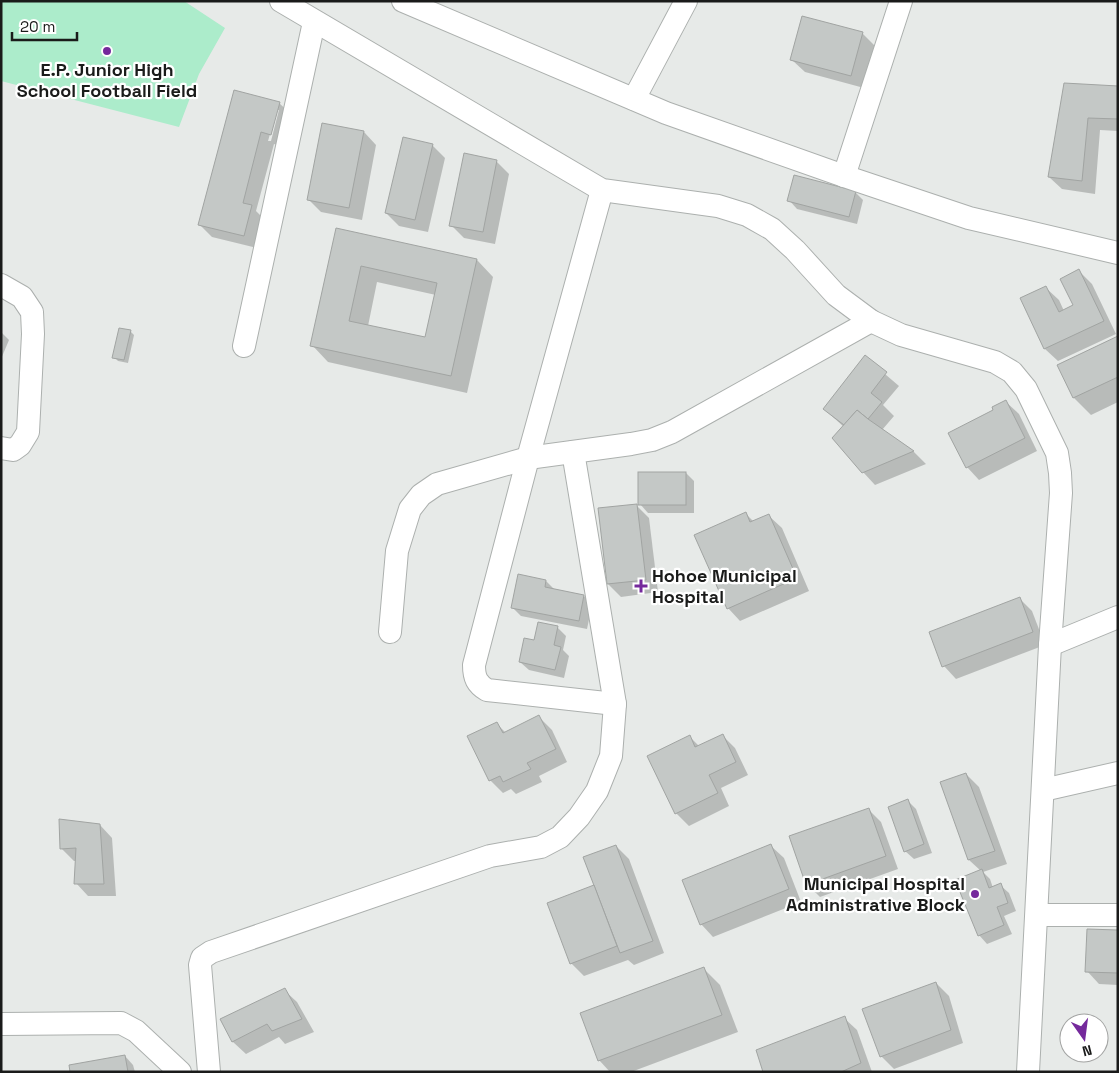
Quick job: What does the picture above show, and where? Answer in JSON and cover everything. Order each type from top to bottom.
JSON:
[{"type":"street","points":[[281,1],[602,190],[718,206],[747,215],[772,229],[795,250],[836,295],[871,321],[901,335],[995,362],[1012,372],[1026,389],[1057,453],[1061,493],[1050,645],[1028,1072]]},
{"type":"street","points":[[403,1],[666,112],[844,176],[969,218],[1118,254]]},
{"type":"street","points":[[634,99],[686,1]]},
{"type":"street","points":[[844,176],[902,1]]},
{"type":"street","points":[[244,346],[314,22]]},
{"type":"street","points":[[602,190],[528,458],[476,656],[474,675],[478,685],[488,690],[615,704]]},
{"type":"street","points":[[1,285],[22,297],[32,312],[33,334],[28,432],[20,445],[13,450],[1,448]]},
{"type":"street","points":[[390,632],[397,551],[410,509],[421,495],[437,484],[528,458],[645,441],[672,432],[871,321]]},
{"type":"street","points":[[209,1072],[200,965],[202,958],[210,952],[490,856],[541,847],[560,837],[579,817],[597,791],[611,756],[615,704],[573,452]]},
{"type":"street","points":[[1050,645],[1118,617]]},
{"type":"street","points":[[1043,790],[1118,773]]},
{"type":"street","points":[[1037,915],[1118,915]]},
{"type":"street","points":[[1,1024],[121,1023],[136,1031],[180,1072]]},
{"type":"green space","name":"E.P. Junior High School Football Field","points":[[1,1],[184,1],[225,28],[199,74],[179,127],[1,81]]},
{"type":"building","points":[[802,16],[863,32],[851,76],[790,60]]},
{"type":"building","points":[[1064,83],[1118,86],[1118,119],[1088,118],[1082,181],[1048,177]]},
{"type":"building","points":[[234,90],[280,102],[271,135],[261,132],[243,203],[252,205],[244,236],[198,225]]},
{"type":"building","points":[[322,123],[364,131],[349,208],[307,200]]},
{"type":"building","points":[[403,137],[433,144],[415,220],[385,213]]},
{"type":"building","points":[[464,153],[497,160],[483,232],[449,226]]},
{"type":"building","points":[[794,175],[856,191],[849,217],[787,201]]},
{"type":"building","points":[[336,228],[477,259],[451,376],[310,346]],"holes":[[[361,266],[437,283],[425,337],[349,321]]]},
{"type":"building","points":[[1079,269],[1104,321],[1044,349],[1020,298],[1046,286],[1059,312],[1073,305],[1060,279]]},
{"type":"building","points":[[119,328],[131,330],[124,360],[112,358]]},
{"type":"building","points":[[1118,336],[1118,377],[1073,398],[1057,365]]},
{"type":"building","points":[[865,355],[887,372],[871,393],[882,402],[868,419],[857,410],[844,425],[823,409]]},
{"type":"building","points":[[1006,400],[1025,438],[966,468],[948,433],[993,410],[992,407]]},
{"type":"building","points":[[857,410],[914,451],[862,473],[832,438]]},
{"type":"building","points":[[638,472],[686,472],[686,505],[638,505]]},
{"type":"building","points":[[637,504],[646,580],[607,584],[598,508]]},
{"type":"building","points":[[746,512],[750,522],[769,514],[797,578],[727,609],[694,535]]},
{"type":"building","points":[[518,574],[546,580],[545,587],[584,595],[579,621],[511,608]]},
{"type":"building","points":[[1020,597],[1033,632],[942,667],[929,632]]},
{"type":"building","points":[[538,622],[558,626],[554,645],[561,647],[555,670],[519,662],[524,638],[534,640]]},
{"type":"building","points":[[539,715],[556,749],[527,763],[531,769],[503,782],[500,776],[489,781],[467,736],[497,722],[503,733]]},
{"type":"building","points":[[723,734],[736,762],[709,775],[718,793],[675,814],[647,756],[690,735],[695,747]]},
{"type":"building","points":[[966,773],[995,851],[968,860],[940,782]]},
{"type":"building","points":[[908,799],[924,844],[904,852],[888,807]]},
{"type":"building","points":[[869,808],[886,856],[806,885],[789,836]]},
{"type":"building","points":[[59,819],[100,824],[104,884],[74,884],[76,848],[60,849]]},
{"type":"building","points":[[771,844],[789,889],[700,925],[682,880]]},
{"type":"building","points":[[616,845],[653,941],[620,953],[583,857]]},
{"type":"building","points":[[982,869],[989,888],[1001,883],[1008,903],[997,907],[1004,925],[978,936],[955,880]]},
{"type":"building","points":[[594,885],[617,946],[570,964],[547,903]]},
{"type":"building","points":[[1087,929],[1118,930],[1118,973],[1085,972]]},
{"type":"building","points":[[704,967],[722,1015],[598,1061],[580,1013]]},
{"type":"building","points":[[936,982],[951,1030],[880,1057],[862,1009]]},
{"type":"building","points":[[285,988],[302,1019],[272,1031],[267,1024],[232,1042],[220,1019]]},
{"type":"building","points":[[845,1016],[861,1063],[841,1072],[763,1072],[756,1050]]},
{"type":"building","points":[[125,1055],[128,1072],[70,1072],[69,1065]]},
{"type":"place","name":"E.P. Junior High School Football Field","points":[[107,51]]},
{"type":"place","name":"Hohoe Municipal Hospital","points":[[641,586]]},
{"type":"place","name":"Municipal Hospital Administrative Block","points":[[975,894]]}]
